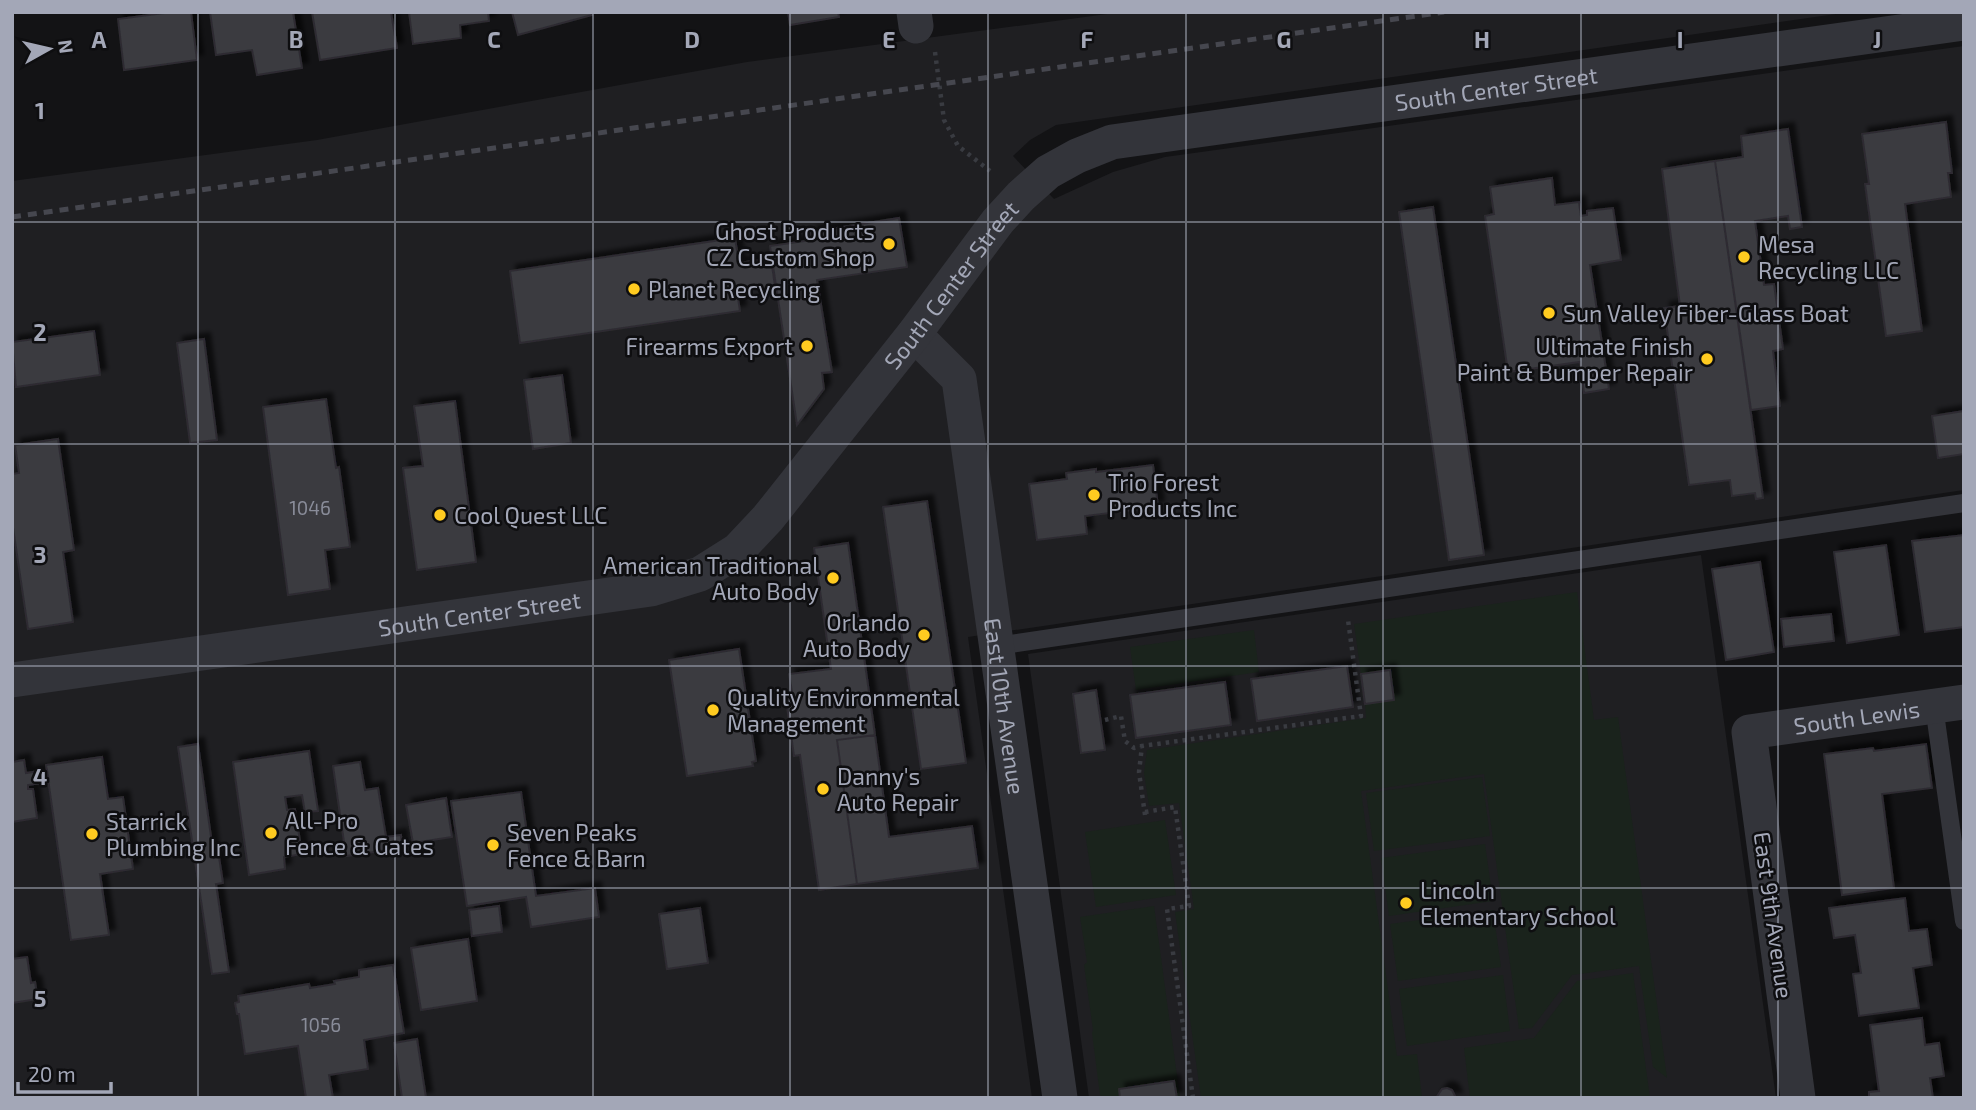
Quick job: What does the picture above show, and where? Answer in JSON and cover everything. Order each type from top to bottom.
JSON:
[{"type":"street","name":"South Center Street","points":[[12,680],[651,589],[700,574],[738,550],[768,518],[914,334],[998,221],[1021,196],[1048,172],[1077,156],[1112,142],[1964,23]]},
{"type":"street","name":"East 10th Avenue","points":[[914,334],[959,379],[1060,1098]]},
{"type":"street","name":"South Lewis","points":[[1749,732],[1949,704]]},
{"type":"street","name":"East 9th Avenue","points":[[1749,732],[1798,1098]]},
{"type":"lane","points":[[997,646],[1964,503]]},
{"type":"lane","points":[[1949,704],[1964,921]]},
{"type":"path","points":[[921,26],[944,120],[958,146],[990,171]]},
{"type":"path","points":[[1105,720],[1121,716],[1125,741],[1134,748],[1361,716],[1348,620],[1360,619]]},
{"type":"path","points":[[1143,746],[1139,772],[1145,813],[1175,807],[1189,906],[1167,909],[1193,1098]]},
{"type":"shaded area","points":[[1122,12],[1850,12],[1056,125],[1030,140],[1013,156],[1054,199],[1113,172],[1165,157],[1964,46],[1964,490],[968,637],[1032,1098],[12,1098],[12,181],[317,140],[747,62]]},
{"type":"shaded area","name":"Lincoln Elementary School","points":[[1701,555],[1776,1098],[1089,1098],[1028,654]]},
{"type":"shaded area","points":[[1577,592],[1594,720],[1618,717],[1667,1078],[1653,1067],[1639,966],[1572,975],[1532,1028],[1519,1029],[1484,774],[1361,791],[1397,1056],[1417,1054],[1422,1098],[1201,1098],[1175,912],[1194,909],[1179,803],[1149,806],[1144,773],[1147,750],[1366,718],[1365,704],[1393,700],[1390,671],[1361,674],[1354,624]]},
{"type":"shaded area","points":[[1254,630],[1259,672],[1136,690],[1130,647]]},
{"type":"shaded area","points":[[1482,777],[1490,836],[1374,851],[1366,793]]},
{"type":"shaded area","points":[[1165,820],[1176,895],[1096,907],[1085,832]]},
{"type":"shaded area","points":[[1485,844],[1493,901],[1389,916],[1381,858]]},
{"type":"shaded area","points":[[1154,906],[1180,1098],[1104,1098],[1100,1095],[1080,917]]},
{"type":"shaded area","points":[[1493,910],[1501,967],[1398,981],[1390,924]]},
{"type":"shaded area","points":[[1633,973],[1650,1098],[1470,1098],[1464,1048],[1534,1038],[1577,981]]},
{"type":"shaded area","points":[[1503,975],[1510,1031],[1407,1046],[1399,989]]},
{"type":"building","points":[[191,12],[197,60],[124,70],[118,19]]},
{"type":"building","points":[[210,12],[293,12],[302,68],[257,75],[252,50],[216,55]]},
{"type":"building","points":[[312,12],[391,12],[397,48],[320,60]]},
{"type":"building","points":[[409,12],[488,12],[489,21],[460,25],[461,38],[413,44]]},
{"type":"building","points":[[512,12],[591,12],[592,15],[518,35]]},
{"type":"building","points":[[788,12],[838,12],[839,17],[790,25]]},
{"type":"building","points":[[1946,122],[1952,173],[1948,173],[1951,197],[1905,204],[1922,331],[1886,336],[1865,184],[1869,184],[1862,134]]},
{"type":"building","name":"Mesa Recycling LLC","points":[[1788,129],[1802,227],[1790,229],[1788,216],[1755,221],[1764,285],[1774,284],[1783,349],[1773,351],[1780,406],[1751,410],[1715,161],[1743,157],[1741,136]]},
{"type":"building","name":"Ultimate Finish Paint & Bumper Repair","points":[[1715,161],[1763,498],[1756,499],[1755,493],[1732,496],[1730,480],[1689,485],[1664,308],[1680,306],[1662,169]]},
{"type":"building","name":"Sun Valley Fiber-Glass Boat","points":[[1552,178],[1555,205],[1579,202],[1581,216],[1587,215],[1587,211],[1613,208],[1621,260],[1590,265],[1609,389],[1584,393],[1580,362],[1508,372],[1485,216],[1494,214],[1490,187]]},
{"type":"building","points":[[1433,207],[1484,555],[1449,560],[1399,212]]},
{"type":"building","points":[[899,218],[907,267],[817,280],[832,372],[822,373],[824,389],[797,425],[770,246],[812,240],[811,232]]},
{"type":"building","name":"Planet Recycling","points":[[735,238],[739,263],[771,258],[775,286],[737,292],[740,311],[520,343],[510,271]]},
{"type":"building","points":[[94,331],[100,375],[16,387],[12,342]]},
{"type":"building","points":[[204,339],[217,440],[190,443],[177,343]]},
{"type":"building","points":[[562,375],[571,443],[533,449],[524,380]]},
{"type":"building","points":[[326,399],[350,547],[325,550],[330,589],[288,595],[263,407]]},
{"type":"building","name":"Cool Quest LLC","points":[[455,401],[476,562],[417,570],[403,468],[423,466],[414,406]]},
{"type":"building","points":[[1964,411],[1964,454],[1938,458],[1932,416]]},
{"type":"building","points":[[58,439],[74,550],[63,552],[73,622],[28,629],[12,521],[12,474],[19,473],[15,445]]},
{"type":"building","name":"Trio Forest Products Inc","points":[[1153,465],[1158,507],[1085,516],[1087,534],[1037,540],[1029,484],[1067,479],[1066,473]]},
{"type":"building","name":"Orlando Auto Body","points":[[927,501],[966,763],[921,769],[883,507]]},
{"type":"building","points":[[1964,535],[1964,627],[1925,632],[1912,541]]},
{"type":"building","points":[[848,543],[875,735],[837,740],[857,884],[819,890],[800,755],[794,756],[786,699],[793,698],[789,674],[831,669],[814,548]]},
{"type":"building","points":[[1886,545],[1899,635],[1847,643],[1834,552]]},
{"type":"building","points":[[1760,562],[1774,652],[1726,660],[1712,569]]},
{"type":"building","points":[[1831,614],[1834,641],[1784,647],[1781,619]]},
{"type":"building","name":"Quality Environmental Management","points":[[739,649],[756,761],[752,762],[753,766],[687,776],[669,660]]},
{"type":"building","points":[[1347,666],[1353,707],[1257,721],[1251,679]]},
{"type":"building","points":[[1390,670],[1394,700],[1365,704],[1361,674]]},
{"type":"building","points":[[1225,682],[1231,725],[1136,738],[1130,695]]},
{"type":"building","points":[[1096,690],[1105,750],[1081,753],[1073,694]]},
{"type":"building","points":[[875,735],[889,837],[972,826],[978,868],[857,884],[837,740]]},
{"type":"building","points":[[198,744],[214,858],[219,857],[223,883],[216,884],[229,972],[212,974],[178,747]]},
{"type":"building","points":[[1926,744],[1932,788],[1882,794],[1894,888],[1842,895],[1824,754]]},
{"type":"building","name":"All-Pro Fence & Gates","points":[[309,751],[318,811],[305,812],[302,795],[285,797],[287,810],[295,809],[302,854],[284,857],[285,869],[249,875],[233,762]]},
{"type":"building","name":"Starrick Plumbing Inc","points":[[102,757],[108,799],[123,797],[133,869],[100,874],[109,935],[71,940],[46,765]]},
{"type":"building","points":[[24,760],[26,773],[47,770],[49,782],[28,785],[28,789],[33,789],[37,818],[12,822],[12,762]]},
{"type":"building","points":[[360,762],[365,790],[378,788],[386,837],[401,835],[402,848],[346,856],[333,766]]},
{"type":"building","name":"Seven Peaks Fence & Barn","points":[[521,792],[536,896],[595,888],[599,917],[531,927],[526,897],[467,906],[451,801]]},
{"type":"building","points":[[446,798],[452,837],[413,843],[406,805]]},
{"type":"building","points":[[1905,898],[1909,931],[1927,929],[1932,965],[1913,968],[1919,1008],[1859,1016],[1853,974],[1861,973],[1855,935],[1834,938],[1829,908]]},
{"type":"building","points":[[499,906],[502,932],[472,936],[469,910]]},
{"type":"building","points":[[700,908],[708,963],[667,969],[659,914]]},
{"type":"building","points":[[468,939],[477,1001],[421,1010],[411,948]]},
{"type":"building","points":[[27,957],[31,983],[35,982],[38,999],[12,1003],[12,959]]},
{"type":"building","points":[[393,965],[404,1033],[364,1040],[368,1069],[329,1075],[333,1098],[306,1098],[298,1046],[245,1054],[235,1003],[239,1002],[238,996],[309,984],[310,988],[335,984],[334,981],[359,977],[359,970]]},
{"type":"building","points":[[1922,1018],[1925,1045],[1939,1043],[1944,1076],[1930,1078],[1933,1098],[1869,1098],[1869,1092],[1879,1091],[1870,1025]]},
{"type":"building","points":[[417,1039],[426,1098],[402,1098],[394,1043]]},
{"type":"building","points":[[1174,1081],[1177,1098],[1120,1098],[1119,1089]]},
{"type":"building","points":[[1442,1089],[1452,1090],[1456,1098],[1436,1098]]},
{"type":"railway","points":[[12,217],[1444,12]]},
{"type":"place","name":"Ghost Products CZ Custom Shop","points":[[889,244]]},
{"type":"place","name":"Mesa Recycling LLC","points":[[1744,257]]},
{"type":"place","name":"Planet Recycling","points":[[634,289]]},
{"type":"place","name":"Sun Valley Fiber-Glass Boat","points":[[1549,313]]},
{"type":"place","name":"Firearms Export","points":[[807,346]]},
{"type":"place","name":"Ultimate Finish Paint & Bumper Repair","points":[[1707,359]]},
{"type":"place","name":"Trio Forest Products Inc","points":[[1094,495]]},
{"type":"place","name":"Cool Quest LLC","points":[[440,515]]},
{"type":"place","name":"American Traditional Auto Body","points":[[833,578]]},
{"type":"place","name":"Orlando Auto Body","points":[[924,635]]},
{"type":"place","name":"Quality Environmental Management","points":[[713,710]]},
{"type":"place","name":"Danny's Auto Repair","points":[[823,789]]},
{"type":"place","name":"All-Pro Fence & Gates","points":[[271,833]]},
{"type":"place","name":"Starrick Plumbing Inc","points":[[92,834]]},
{"type":"place","name":"Seven Peaks Fence & Barn","points":[[493,845]]},
{"type":"place","name":"Lincoln Elementary School","points":[[1406,903]]}]
